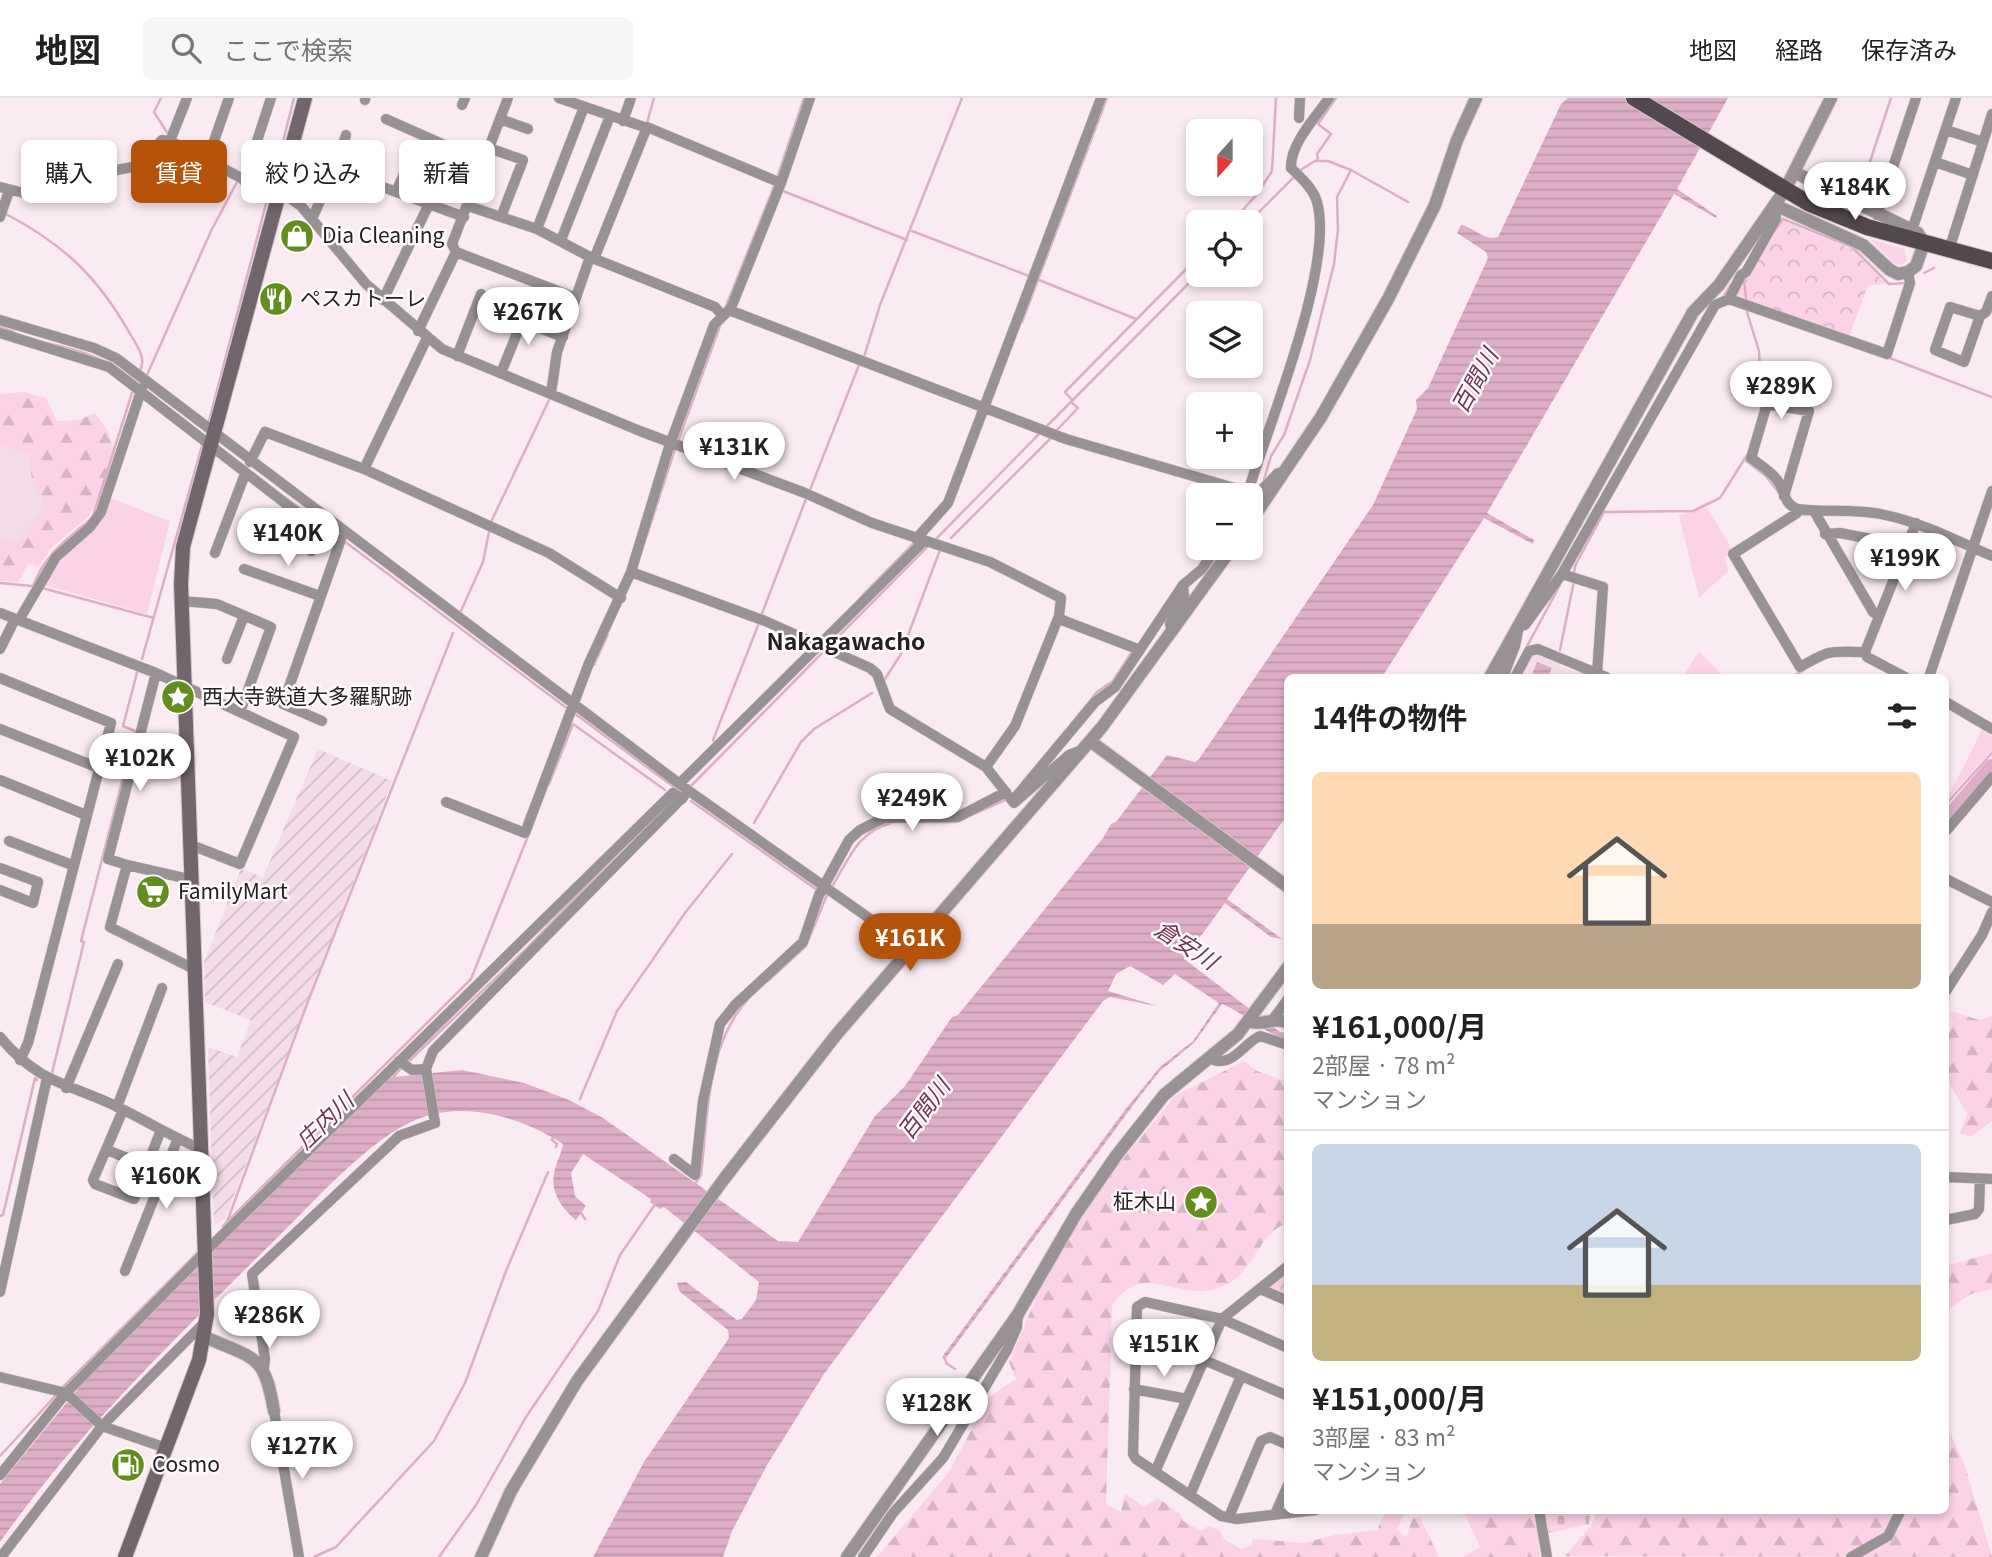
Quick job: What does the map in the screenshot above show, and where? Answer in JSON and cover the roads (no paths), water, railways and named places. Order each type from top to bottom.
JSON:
[{"type":"main road","points":[[294,140],[305,98]]},
{"type":"main road","points":[[1634,98],[1808,203],[1838,217],[1949,250],[1991,258]]},
{"type":"main road","points":[[125,1557],[205,1337],[207,1317],[203,1150],[182,601],[186,531],[208,441],[278,203]]},
{"type":"street","points":[[170,140],[187,98]]},
{"type":"street","points":[[215,140],[229,98]]},
{"type":"street","points":[[257,140],[271,98]]},
{"type":"street","points":[[492,140],[508,98]]},
{"type":"street","points":[[560,98],[645,128],[778,181]]},
{"type":"street","points":[[623,121],[631,98]]},
{"type":"street","points":[[446,802],[525,833],[589,663],[632,572],[671,442],[714,325],[725,313],[810,98]]},
{"type":"street","points":[[680,783],[926,541],[948,503],[1101,98]]},
{"type":"street","points":[[1300,98],[1300,118]]},
{"type":"street","points":[[1255,483],[1306,313],[1313,278],[1318,211],[1312,190],[1297,174],[1291,161],[1301,139],[1329,98]]},
{"type":"street","points":[[1263,504],[1296,457],[1388,299],[1435,205],[1457,141],[1476,98]]},
{"type":"street","points":[[1777,201],[1863,245],[1890,271],[1898,274],[1908,272],[1916,266],[1924,243],[1917,233],[1791,178],[1831,98]]},
{"type":"street","points":[[1877,215],[1916,98]]},
{"type":"street","points":[[1912,230],[1956,98]]},
{"type":"street","points":[[537,229],[584,107]]},
{"type":"street","points":[[1949,250],[1992,114]]},
{"type":"street","points":[[561,240],[610,116]]},
{"type":"street","points":[[386,119],[433,140]]},
{"type":"street","points":[[500,119],[528,129]]},
{"type":"street","points":[[552,393],[563,337],[576,298],[645,128]]},
{"type":"street","points":[[1946,130],[1983,142]]},
{"type":"street","points":[[312,219],[346,135]]},
{"type":"street","points":[[495,150],[523,160],[501,217]]},
{"type":"street","points":[[1935,162],[1973,175]]},
{"type":"street","points":[[1,214],[5,189],[38,194],[64,190],[100,173],[131,167]]},
{"type":"street","points":[[396,192],[399,185]]},
{"type":"street","points":[[385,188],[464,217]]},
{"type":"street","points":[[1519,626],[1525,625],[1562,574],[1715,305],[1729,299],[1766,240],[1776,219],[1777,201]]},
{"type":"street","points":[[1492,674],[1693,312],[1719,285],[1777,201]]},
{"type":"street","points":[[295,203],[301,206],[360,277],[383,300],[427,338],[457,356],[926,541],[990,562],[1061,598],[1059,615],[1015,726],[986,767]]},
{"type":"street","points":[[469,203],[452,244],[456,252],[576,298]]},
{"type":"street","points":[[383,300],[429,204]]},
{"type":"street","points":[[468,206],[537,229],[592,258],[725,313],[984,410],[1209,483]]},
{"type":"street","points":[[418,331],[456,252]]},
{"type":"street","points":[[1729,299],[1887,354],[1910,283],[1908,272]]},
{"type":"street","points":[[1980,316],[1950,307],[1935,350],[1964,362],[1980,316],[1986,312],[1990,293]]},
{"type":"street","points":[[457,356],[481,294]]},
{"type":"street","points":[[0,320],[16,332],[101,364],[143,387],[245,474],[318,529],[341,538]]},
{"type":"street","points":[[501,373],[522,321],[563,337]]},
{"type":"street","points":[[0,333],[16,332]]},
{"type":"street","points":[[364,469],[427,338]]},
{"type":"street","points":[[0,649],[56,557],[90,527],[101,512],[143,387]]},
{"type":"street","points":[[1784,496],[1809,411],[1766,404],[1751,458],[1777,480],[1784,496],[1789,504],[1815,514],[1857,511],[1916,523],[1992,556]]},
{"type":"street","points":[[250,462],[265,432],[364,469],[549,553],[621,598]]},
{"type":"street","points":[[208,441],[250,462],[341,538],[573,710],[680,783],[686,795]]},
{"type":"street","points":[[1263,485],[1296,457]]},
{"type":"street","points":[[215,553],[245,474]]},
{"type":"street","points":[[1930,674],[1992,491]]},
{"type":"street","points":[[276,537],[288,506]]},
{"type":"street","points":[[1797,509],[1797,513],[1734,554],[1800,667],[1830,650],[1865,652]]},
{"type":"street","points":[[1815,514],[1873,612],[1879,616]]},
{"type":"street","points":[[1899,674],[1867,657],[1865,652],[1916,523]]},
{"type":"street","points":[[311,551],[318,529]]},
{"type":"street","points":[[1825,534],[1840,533],[1907,546]]},
{"type":"street","points":[[322,721],[283,704],[341,538]]},
{"type":"street","points":[[1009,797],[1095,702],[1115,687],[1136,649],[1183,585],[1202,569],[1208,560]]},
{"type":"street","points":[[481,1557],[511,1491],[553,1419],[689,1226],[787,1094],[910,947],[1087,745],[1223,560]]},
{"type":"street","points":[[244,569],[320,596]]},
{"type":"street","points":[[632,572],[822,645],[877,674],[890,709],[986,767],[1009,797]]},
{"type":"street","points":[[1562,574],[1599,584],[1605,593],[1602,674]]},
{"type":"street","points":[[1173,631],[1170,624],[1184,595],[1183,585]]},
{"type":"street","points":[[182,601],[217,604],[271,627],[240,712]]},
{"type":"street","points":[[0,613],[185,685],[294,737],[240,864],[191,845]]},
{"type":"street","points":[[227,659],[244,615]]},
{"type":"street","points":[[1059,615],[1062,620],[1136,649]]},
{"type":"street","points":[[1504,674],[1516,646],[1519,626]]},
{"type":"street","points":[[1517,674],[1529,651],[1538,649],[1597,674]]},
{"type":"street","points":[[156,673],[108,859],[193,880]]},
{"type":"street","points":[[0,678],[111,723],[28,1043],[20,1060]]},
{"type":"street","points":[[1949,704],[1992,729]]},
{"type":"street","points":[[0,729],[99,768]]},
{"type":"street","points":[[674,1159],[695,1175],[705,1091],[720,1024],[735,1006],[803,942],[822,891],[849,840],[872,822],[896,816],[934,819],[958,817],[1009,797],[1025,795],[1069,755],[1087,745],[1104,751],[1284,884]]},
{"type":"street","points":[[1949,827],[1992,777]]},
{"type":"street","points":[[0,780],[86,815]]},
{"type":"street","points":[[0,1475],[63,1393],[402,1064],[673,793],[686,795],[822,891],[910,947]]},
{"type":"street","points":[[299,1557],[264,1368],[265,1359],[252,1274],[399,1136],[435,1123],[426,1071],[428,1058],[686,795]]},
{"type":"street","points":[[9,841],[72,865]]},
{"type":"street","points":[[127,865],[110,927],[196,970]]},
{"type":"street","points":[[0,868],[38,882],[33,903],[0,890]]},
{"type":"street","points":[[1949,880],[1992,902]]},
{"type":"street","points":[[1949,983],[1982,935],[1992,912]]},
{"type":"street","points":[[66,1088],[118,964]]},
{"type":"street","points":[[847,1557],[1018,1314],[1076,1214],[1116,1156],[1164,1095],[1228,1044],[1249,1021],[1284,973]]},
{"type":"street","points":[[161,1130],[134,1199],[95,1184],[93,1180],[107,1150],[162,988]]},
{"type":"street","points":[[1273,1019],[1284,1004]]},
{"type":"street","points":[[1249,1021],[1257,1024],[1273,1019],[1284,1022]]},
{"type":"street","points":[[1209,1058],[1217,1062],[1227,1061],[1260,1036],[1284,1044]]},
{"type":"street","points":[[0,1037],[20,1060],[47,1078],[120,1108],[203,1150]]},
{"type":"street","points":[[402,1064],[426,1071]]},
{"type":"street","points":[[0,1292],[47,1078]]},
{"type":"street","points":[[125,1271],[178,1139]]},
{"type":"street","points":[[107,1150],[147,1166]]},
{"type":"street","points":[[1949,1177],[1992,1179]]},
{"type":"street","points":[[1949,1219],[1975,1214],[1979,1209],[1980,1179]]},
{"type":"street","points":[[1155,1472],[1222,1319],[1284,1269]]},
{"type":"street","points":[[1260,1289],[1284,1299]]},
{"type":"street","points":[[1284,1346],[1222,1319],[1146,1302],[1137,1307],[1133,1454],[1221,1516],[1284,1513]]},
{"type":"street","points":[[863,1557],[893,1513],[943,1458],[1007,1350],[1017,1327],[1018,1314]]},
{"type":"street","points":[[1,1557],[101,1425],[207,1317]]},
{"type":"street","points":[[205,1337],[251,1358],[264,1368]]},
{"type":"street","points":[[1137,1346],[1204,1360],[1284,1394]]},
{"type":"street","points":[[1190,1495],[1241,1376]]},
{"type":"street","points":[[0,1377],[63,1393],[101,1425],[166,1447]]},
{"type":"street","points":[[1135,1388],[1187,1399]]},
{"type":"street","points":[[1229,1517],[1261,1441],[1270,1437],[1284,1443]]},
{"type":"street","points":[[1275,1514],[1284,1494]]},
{"type":"street","points":[[1540,1514],[1547,1557]]},
{"type":"street","points":[[1851,1557],[1888,1535],[1899,1514]]},
{"type":"water","name":"百間川","points":[[1568,98],[1728,98],[1677,189],[1717,216],[1716,218],[1674,194],[1487,513],[1534,540],[1533,544],[1484,518],[1384,674],[1284,674],[1284,820],[1227,899],[1282,939],[1271,937],[1225,903],[1184,959],[1280,1032],[1284,1032],[1284,1039],[1222,1004],[1194,1043],[1160,1071],[1137,1100],[946,1358],[948,1366],[942,1357],[1125,1110],[1160,1067],[1193,1041],[1219,1003],[1175,974],[1163,985],[1130,966],[1116,974],[1108,991],[1157,1006],[1110,997],[1103,1001],[824,1374],[767,1465],[732,1531],[723,1557],[593,1557],[644,1462],[729,1338],[728,1330],[679,1291],[677,1283],[686,1282],[737,1320],[742,1319],[756,1300],[759,1282],[664,1207],[660,1209],[650,1202],[651,1199],[583,1154],[571,1173],[575,1196],[586,1206],[576,1220],[560,1203],[554,1189],[554,1174],[563,1144],[515,1120],[461,1111],[426,1116],[407,1124],[387,1136],[348,1168],[133,1383],[64,1460],[0,1542],[0,1484],[82,1384],[385,1078],[462,1070],[524,1083],[569,1100],[603,1118],[778,1241],[798,1242],[875,1116],[905,1086],[952,1017],[958,1015],[1103,838],[1111,824],[1116,822],[1167,755],[1195,762],[1199,759],[1373,505],[1417,409],[1416,400],[1428,388],[1488,258],[1486,252],[1457,233],[1461,225],[1489,238],[1498,237],[1561,104]]},
{"type":"water","points":[[1537,662],[1552,668],[1549,674],[1532,674]]},
{"type":"waterway","points":[[161,98],[154,112],[168,134]]},
{"type":"waterway","points":[[283,140],[294,98]]},
{"type":"waterway","points":[[647,123],[654,98]]},
{"type":"waterway","points":[[726,306],[775,184],[804,98]]},
{"type":"waterway","points":[[864,357],[880,305],[962,98]]},
{"type":"waterway","points":[[1022,322],[1107,98]]},
{"type":"waterway","points":[[1243,210],[1272,171],[1276,98]]},
{"type":"waterway","points":[[1318,161],[1317,154],[1331,134],[1318,124],[1336,98]]},
{"type":"waterway","points":[[1858,198],[1891,98]]},
{"type":"waterway","points":[[1261,210],[1302,169],[1315,161],[1328,161],[1351,170],[1408,202]]},
{"type":"waterway","points":[[1263,483],[1271,456],[1284,435],[1310,360],[1334,264],[1338,230],[1337,197],[1351,170]]},
{"type":"waterway","points":[[147,375],[211,231],[237,182]]},
{"type":"waterway","points":[[783,191],[907,240]]},
{"type":"waterway","points":[[209,421],[266,203]]},
{"type":"waterway","points":[[6,214],[45,237],[91,278],[117,312],[137,346],[142,361],[140,371]]},
{"type":"waterway","points":[[1774,232],[1783,219],[1852,247],[1889,284],[1906,283]]},
{"type":"waterway","points":[[912,231],[1029,276]]},
{"type":"waterway","points":[[1924,273],[1934,268]]},
{"type":"waterway","points":[[1072,400],[1065,392],[1186,269]]},
{"type":"waterway","points":[[1039,280],[1136,319]]},
{"type":"waterway","points":[[1744,281],[1746,298]]},
{"type":"waterway","points":[[1724,296],[1731,284]]},
{"type":"waterway","points":[[1046,427],[1186,286]]},
{"type":"waterway","points":[[1746,309],[1759,351],[1762,405]]},
{"type":"waterway","points":[[678,441],[720,326]]},
{"type":"waterway","points":[[0,327],[14,332]]},
{"type":"waterway","points":[[47,343],[97,358],[120,370],[141,386]]},
{"type":"waterway","points":[[1887,357],[1992,397]]},
{"type":"waterway","points":[[810,490],[859,365]]},
{"type":"waterway","points":[[555,389],[559,368]]},
{"type":"waterway","points":[[94,513],[132,393]]},
{"type":"waterway","points":[[460,613],[483,562],[491,522],[550,398]]},
{"type":"waterway","points":[[1055,432],[1078,408],[1071,402]]},
{"type":"waterway","points":[[935,540],[1041,432]]},
{"type":"waterway","points":[[951,538],[1050,439]]},
{"type":"waterway","points":[[142,659],[203,442]]},
{"type":"waterway","points":[[647,535],[675,449]]},
{"type":"waterway","points":[[1574,574],[1575,566],[1604,512],[1693,511],[1720,498],[1747,455]]},
{"type":"waterway","points":[[1745,460],[1766,476],[1779,493]]},
{"type":"waterway","points":[[285,497],[338,537]]},
{"type":"waterway","points":[[761,616],[806,499]]},
{"type":"waterway","points":[[1802,514],[1811,515]]},
{"type":"waterway","points":[[33,587],[49,557],[91,519]]},
{"type":"waterway","points":[[344,541],[568,709]]},
{"type":"waterway","points":[[862,596],[914,543]]},
{"type":"waterway","points":[[829,646],[930,544]]},
{"type":"waterway","points":[[883,682],[901,654],[940,550]]},
{"type":"waterway","points":[[1560,650],[1574,581]]},
{"type":"waterway","points":[[0,583],[32,586]]},
{"type":"waterway","points":[[1525,650],[1560,585]]},
{"type":"waterway","points":[[42,588],[154,618]]},
{"type":"waterway","points":[[716,743],[713,740],[759,623]]},
{"type":"waterway","points":[[227,1222],[307,1004],[453,633]]},
{"type":"waterway","points":[[594,665],[608,634]]},
{"type":"waterway","points":[[1070,725],[1097,692],[1113,681],[1133,650]]},
{"type":"waterway","points":[[691,786],[824,651]]},
{"type":"waterway","points":[[52,1073],[84,942],[81,941],[135,731],[123,726],[138,669]]},
{"type":"waterway","points":[[1797,674],[1804,670]]},
{"type":"waterway","points":[[1581,672],[1586,674]]},
{"type":"waterway","points":[[754,823],[801,742],[814,729],[872,693]]},
{"type":"waterway","points":[[574,713],[678,790]]},
{"type":"waterway","points":[[549,784],[573,724],[665,790]]},
{"type":"waterway","points":[[1021,784],[1066,730]]},
{"type":"waterway","points":[[1949,801],[1992,753]]},
{"type":"waterway","points":[[1949,811],[1992,761]]},
{"type":"waterway","name":"倉安川","points":[[1949,817],[1992,767]]},
{"type":"waterway","points":[[914,822],[956,822],[1005,800]]},
{"type":"waterway","points":[[691,801],[817,890]]},
{"type":"waterway","points":[[647,825],[663,810]]},
{"type":"waterway","points":[[833,885],[856,846],[871,832],[893,822]]},
{"type":"waterway","name":"庄内川","points":[[223,1226],[471,979],[528,836]]},
{"type":"waterway","points":[[406,1064],[525,950],[620,851]]},
{"type":"waterway","points":[[580,1099],[617,1011],[685,913],[732,854]]},
{"type":"waterway","points":[[768,981],[806,946],[827,895]]},
{"type":"waterway","points":[[695,1184],[701,1175],[708,1104],[717,1058],[736,1015],[750,997]]},
{"type":"waterway","points":[[392,1079],[401,1068]]},
{"type":"waterway","points":[[0,1216],[3,1215],[35,1078],[37,1080]]},
{"type":"waterway","points":[[553,1137],[556,1147]]},
{"type":"waterway","points":[[314,1557],[336,1547],[434,1441],[465,1383],[506,1271],[548,1172]]},
{"type":"waterway","points":[[439,1557],[476,1505],[526,1417],[598,1311],[620,1255],[656,1203]]},
{"type":"waterway","points":[[579,1210],[585,1219]]},
{"type":"waterway","points":[[61,1389],[197,1253]]},
{"type":"waterway","points":[[946,1363],[955,1369]]},
{"type":"waterway","points":[[0,1456],[57,1394]]},
{"type":"place","name":"Dia Cleaning","points":[[297,236]]},
{"type":"place","name":"ペスカトーレ","points":[[276,299]]},
{"type":"place","name":"西大寺鉄道大多羅駅跡","points":[[178,697]]},
{"type":"place","name":"FamilyMart","points":[[153,892]]},
{"type":"place","name":"柾木山","points":[[1201,1202]]},
{"type":"place","name":"Cosmo","points":[[128,1465]]},
{"type":"district","name":"Nakagawacho","points":[[846,642]]}]
